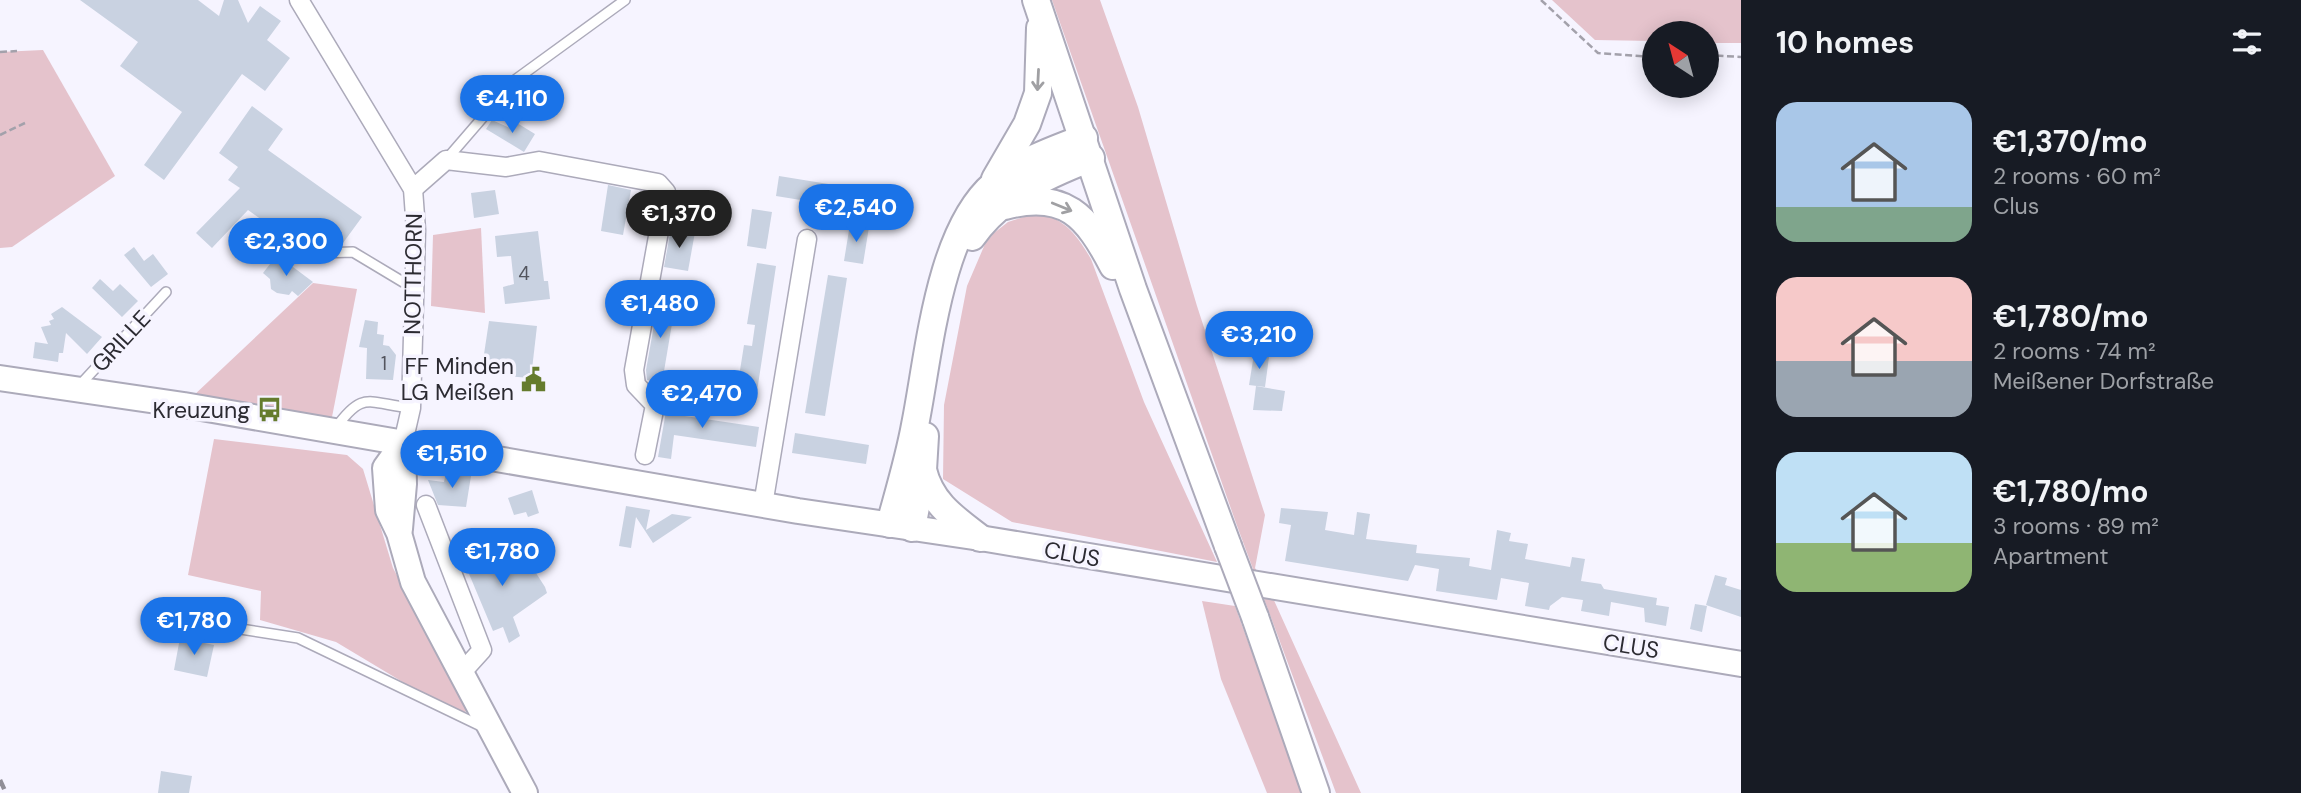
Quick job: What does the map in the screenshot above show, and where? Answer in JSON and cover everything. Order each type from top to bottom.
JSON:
[{"type":"main road","points":[[1038,6],[1088,148],[1133,289],[1255,617],[1316,793]]},
{"type":"main road","points":[[901,526],[923,470],[934,368],[950,288],[959,259],[995,196],[1038,93],[1038,6]]},
{"type":"main road","points":[[995,196],[1032,160],[1088,148]]},
{"type":"main road","points":[[901,526],[915,429],[948,260],[981,198],[995,196],[1048,201],[1074,211],[1095,232],[1115,272],[1133,289]]},
{"type":"main road","name":"GRILLE","points":[[0,378],[403,443]]},
{"type":"main road","points":[[403,443],[404,484],[399,533],[413,582],[463,671],[525,793]]},
{"type":"main road","name":"CLUS","points":[[403,443],[763,505],[980,538],[1741,664]]},
{"type":"main road","points":[[923,470],[927,485],[941,508],[980,538]]},
{"type":"street","name":"NOTTHORN","points":[[299,0],[413,189],[416,230],[411,408],[403,443]]},
{"type":"street","name":"NOTTHORN","points":[[413,189],[446,160]]},
{"type":"street","points":[[446,160],[506,167],[539,161],[658,183],[666,192],[634,370],[636,385],[655,405],[645,455]]},
{"type":"street","points":[[763,505],[807,239]]},
{"type":"street","points":[[426,505],[482,650],[463,671]]},
{"type":"lane","points":[[446,160],[515,80],[625,0]]},
{"type":"lane","points":[[320,253],[353,252],[403,282],[414,283]]},
{"type":"lane","name":"GRILLE","points":[[76,389],[166,292]]},
{"type":"lane","points":[[333,431],[351,406],[359,401],[411,408]]},
{"type":"lane","points":[[183,620],[298,638],[496,734]]},
{"type":"path","points":[[1541,0],[1598,53],[1642,56]]},
{"type":"path","points":[[0,52],[17,51]]},
{"type":"path","points":[[1719,56],[1741,57]]},
{"type":"path","points":[[0,135],[25,122]]},
{"type":"shaded area","points":[[1052,0],[1100,0],[1138,107],[1197,306],[1265,515],[1255,568],[1268,587],[1361,793],[1336,793],[1236,523]]},
{"type":"shaded area","points":[[1552,0],[1741,0],[1741,43],[1719,43],[1719,21],[1642,21],[1642,41],[1595,40]]},
{"type":"shaded area","points":[[43,50],[115,176],[12,247],[0,248],[0,52]]},
{"type":"shaded area","points":[[1033,214],[1061,222],[1080,242],[1091,259],[1144,402],[1217,562],[1012,522],[943,479],[944,405],[967,286],[985,244],[994,233],[1008,222]]},
{"type":"shaded area","points":[[481,228],[485,313],[431,306],[433,235]]},
{"type":"shaded area","points":[[313,283],[357,289],[332,417],[192,397]]},
{"type":"shaded area","points":[[214,439],[347,455],[363,469],[393,568],[468,711],[456,714],[336,642],[260,620],[261,591],[188,575]]},
{"type":"shaded area","points":[[1202,601],[1235,606],[1303,793],[1267,793],[1221,679]]},
{"type":"building","points":[[80,0],[198,0],[219,16],[224,0],[238,0],[248,23],[260,6],[281,21],[267,40],[290,58],[265,91],[242,74],[164,180],[144,165],[182,112],[120,66],[138,42]]},
{"type":"building","points":[[252,106],[283,129],[268,150],[362,217],[343,243],[311,220],[294,243],[248,210],[212,248],[196,233],[240,188],[228,180],[238,167],[219,153]]},
{"type":"building","points":[[492,120],[512,129],[517,123],[535,134],[524,152],[486,129]]},
{"type":"building","points":[[779,176],[853,188],[850,208],[776,196]]},
{"type":"building","points":[[608,185],[631,190],[623,235],[601,231]]},
{"type":"building","points":[[495,190],[499,214],[474,218],[471,193]]},
{"type":"building","points":[[752,209],[772,212],[766,249],[747,246]]},
{"type":"building","points":[[850,224],[869,227],[863,264],[844,261]]},
{"type":"building","points":[[671,228],[695,232],[688,271],[664,267]]},
{"type":"building","points":[[538,231],[544,281],[548,281],[550,299],[505,304],[503,287],[514,284],[511,256],[497,257],[495,236]]},
{"type":"building","points":[[134,247],[144,261],[153,254],[168,274],[151,287],[124,255]]},
{"type":"building","points":[[277,255],[313,282],[298,296],[292,291],[289,295],[271,289],[270,279],[263,273]]},
{"type":"building","points":[[757,263],[776,266],[755,405],[735,402],[744,345],[752,346],[755,325],[747,324]]},
{"type":"building","points":[[828,275],[847,278],[825,416],[805,413]]},
{"type":"building","points":[[100,279],[113,291],[120,284],[138,301],[122,317],[92,288]]},
{"type":"building","points":[[659,297],[676,300],[662,383],[647,380],[646,370]]},
{"type":"building","points":[[62,307],[102,337],[87,354],[66,333],[63,353],[59,353],[58,362],[33,358],[35,342],[48,344],[41,327],[51,325],[49,321],[54,319],[51,314]]},
{"type":"building","points":[[365,320],[378,322],[377,334],[384,335],[383,345],[389,346],[396,355],[393,380],[366,379],[367,348],[359,347]]},
{"type":"building","points":[[489,321],[537,326],[531,378],[481,374]]},
{"type":"building","points":[[1254,354],[1269,357],[1265,387],[1249,385]]},
{"type":"building","points":[[1256,386],[1285,391],[1282,411],[1253,410]]},
{"type":"building","points":[[669,394],[681,396],[678,415],[759,427],[756,447],[674,435],[671,459],[658,457]]},
{"type":"building","points":[[795,433],[869,445],[866,464],[792,453]]},
{"type":"building","points":[[446,472],[471,476],[466,507],[438,505],[428,480],[444,482]]},
{"type":"building","points":[[532,490],[539,513],[528,517],[526,512],[514,515],[508,498]]},
{"type":"building","points":[[626,506],[650,510],[646,530],[672,514],[692,517],[653,543],[636,517],[631,548],[619,546]]},
{"type":"building","points":[[1281,508],[1328,512],[1325,530],[1354,535],[1357,512],[1370,514],[1366,539],[1417,545],[1416,553],[1470,558],[1469,566],[1491,570],[1497,530],[1511,533],[1509,541],[1528,544],[1525,559],[1570,567],[1572,557],[1585,559],[1581,581],[1601,584],[1604,589],[1657,598],[1656,605],[1669,607],[1666,626],[1645,622],[1644,608],[1611,602],[1609,616],[1581,611],[1583,600],[1562,597],[1550,606],[1549,610],[1525,606],[1529,583],[1501,578],[1497,600],[1436,591],[1439,569],[1415,565],[1408,581],[1285,561],[1291,525],[1279,523]]},
{"type":"building","points":[[473,543],[479,554],[492,547],[503,568],[510,565],[512,570],[527,559],[545,587],[547,593],[513,617],[520,636],[509,643],[503,627],[493,631],[459,550]]},
{"type":"building","points":[[1715,575],[1727,578],[1725,585],[1741,590],[1741,617],[1706,605]]},
{"type":"building","points":[[1695,604],[1707,606],[1702,632],[1690,629]]},
{"type":"building","points":[[180,638],[214,645],[207,677],[174,670]]},
{"type":"building","points":[[161,771],[192,776],[189,793],[158,793]]},
{"type":"railway","points":[[0,780],[6,793]]},
{"type":"place","name":"FF Minden LG Meißen","points":[[534,379]]},
{"type":"place","name":"Kreuzung","points":[[270,410]]}]
